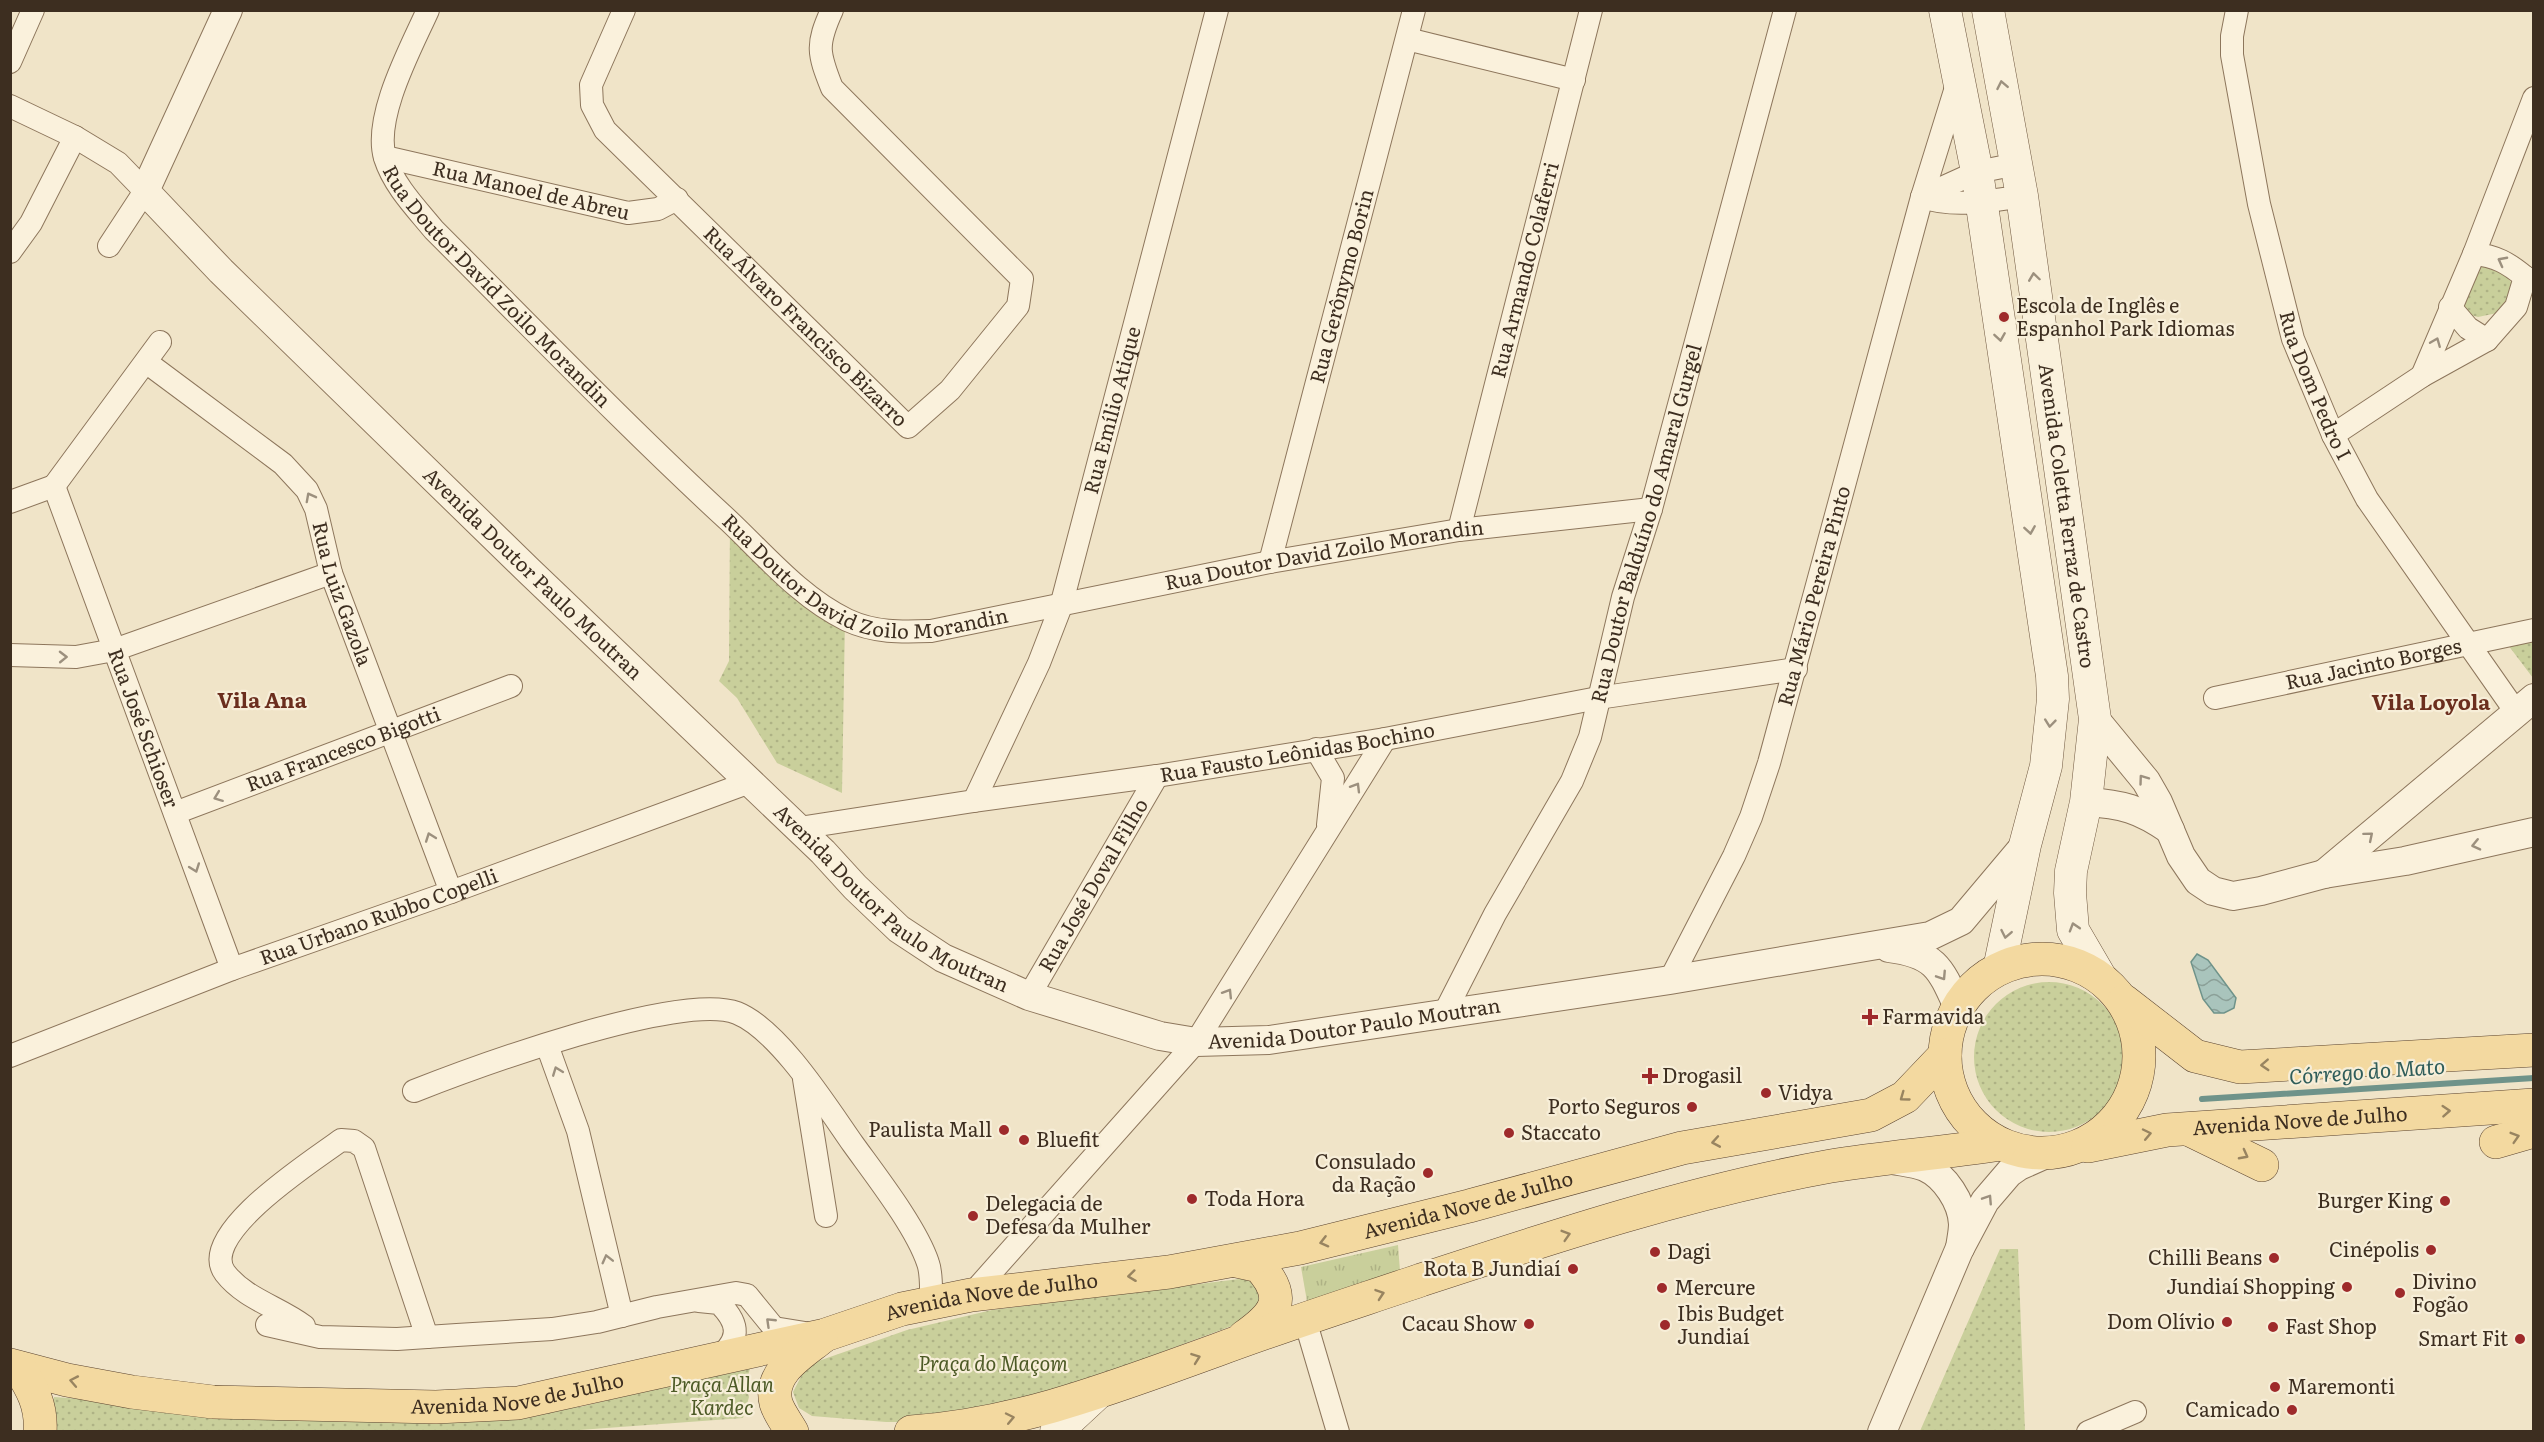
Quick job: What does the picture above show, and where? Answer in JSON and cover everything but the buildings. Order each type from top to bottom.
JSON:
[{"type":"main road","name":"Avenida Coletta Ferraz de Castro","points":[[1945,10],[1978,187],[2052,676],[2053,699],[2046,766],[2025,845],[1999,969]]},
{"type":"main road","name":"Avenida Coletta Ferraz de Castro","points":[[1988,10],[2022,196],[2095,719],[2086,802],[2071,871],[2070,914],[2073,930],[2111,989]]},
{"type":"main road","points":[[2111,989],[2134,1022],[2140,1049],[2138,1076],[2130,1101],[2114,1123],[2094,1140],[2057,1152],[2022,1152],[2000,1144],[1973,1124],[1956,1100],[1948,1078],[1945,1055],[1949,1030],[1958,1007],[1969,992],[1999,969],[2029,960],[2050,959],[2076,964],[2111,989],[2195,1056],[2240,1067],[2534,1050]]},
{"type":"main road","name":"Avenida Nove de Julho","points":[[15,1366],[132,1392],[213,1402],[436,1407],[518,1402],[825,1335],[902,1309],[971,1295],[1169,1272],[1300,1248],[1682,1149],[1871,1115],[1892,1106],[1910,1093],[1945,1055]]},
{"type":"main road","name":"Avenida Nove de Julho","points":[[2057,1152],[2186,1128],[2534,1106]]},
{"type":"main road","points":[[2186,1128],[2262,1165]]},
{"type":"main road","points":[[2496,1142],[2534,1131]]},
{"type":"main road","points":[[911,1431],[1007,1418],[1098,1393],[1235,1343],[1453,1270],[1662,1206],[1833,1166],[2000,1144]]},
{"type":"main road","points":[[1235,1343],[1264,1323],[1275,1309],[1273,1288],[1264,1272],[1259,1266],[1236,1261]]},
{"type":"main road","points":[[792,1431],[775,1402],[776,1382],[787,1365],[825,1335]]},
{"type":"main road","points":[[15,1366],[38,1403],[41,1419],[40,1431]]},
{"type":"main road","points":[[1056,1431],[1098,1393]]},
{"type":"street","points":[[10,62],[33,10]]},
{"type":"street","points":[[109,246],[145,191],[228,10]]},
{"type":"street","name":"Rua Doutor David Zoilo Morandin","points":[[428,10],[396,81],[384,120],[385,157],[402,192],[434,230],[670,467],[811,598],[845,619],[870,630],[932,631],[1270,562],[1460,530],[1651,509]]},
{"type":"street","points":[[624,10],[591,85],[592,105],[605,130],[677,200]]},
{"type":"street","name":"Rua Álvaro Francisco Bizarro","points":[[677,200],[908,427],[950,390],[1018,306],[1022,279],[832,88],[821,60],[821,35],[832,10]]},
{"type":"street","name":"Rua Emílio Atique","points":[[974,801],[1039,663],[1060,606],[1217,10]]},
{"type":"street","name":"Rua Gerônymo Borin","points":[[1270,562],[1414,10]]},
{"type":"street","name":"Rua Armando Colaferri","points":[[1460,530],[1591,10]]},
{"type":"street","name":"Rua Doutor Balduíno do Amaral Gurgel","points":[[1445,1012],[1495,914],[1572,781],[1590,737],[1623,597],[1651,509],[1785,10]]},
{"type":"street","name":"Rua Dom Pedro I","points":[[2237,10],[2232,36],[2232,55],[2259,204],[2292,339],[2333,435],[2367,499],[2467,643],[2525,705]]},
{"type":"street","points":[[1407,39],[1574,80]]},
{"type":"street","name":"Rua Mário Pereira Pinto","points":[[1670,980],[1709,907],[1751,818],[1796,669],[1922,197],[1958,80]]},
{"type":"street","points":[[2421,376],[2474,254],[2534,98]]},
{"type":"street","points":[[10,106],[75,137],[117,163],[145,191]]},
{"type":"street","points":[[10,252],[31,224],[75,137]]},
{"type":"street","name":"Rua Manoel de Abreu","points":[[385,157],[628,213],[658,209],[677,200]]},
{"type":"street","points":[[1922,197],[1978,187],[2017,164]]},
{"type":"street","points":[[1978,187],[2022,196]]},
{"type":"street","name":"Avenida Doutor Paulo Moutran","points":[[145,191],[229,279],[528,570],[799,828],[899,929],[943,958],[1029,996],[1160,1036],[1196,1042],[1269,1040],[1875,947]]},
{"type":"street","points":[[2333,435],[2421,376],[2487,340],[2525,311],[2529,278],[2509,264],[2492,256],[2474,254]]},
{"type":"street","points":[[2450,307],[2468,328],[2487,340]]},
{"type":"street","points":[[10,502],[54,486],[160,342]]},
{"type":"street","name":"Rua Luiz Gazola","points":[[146,362],[283,464],[307,490],[316,509],[331,573],[450,892]]},
{"type":"street","name":"Rua José Schioser","points":[[54,486],[232,969]]},
{"type":"street","points":[[10,655],[76,657],[114,650],[331,573]]},
{"type":"street","name":"Rua Jacinto Borges","points":[[2215,698],[2534,630]]},
{"type":"street","name":"Rua Fausto Leônidas Bochino","points":[[799,828],[1157,776],[1385,739],[1598,698],[1796,669]]},
{"type":"street","name":"Rua Francesco Bigotti","points":[[175,813],[511,686]]},
{"type":"street","points":[[2324,874],[2525,705]]},
{"type":"street","points":[[2095,719],[2146,782],[2181,856],[2198,881],[2213,891],[2233,896],[2324,874],[2405,861],[2534,832]]},
{"type":"street","points":[[971,1295],[1196,1042],[1385,739]]},
{"type":"street","points":[[1316,749],[1333,778],[1326,835]]},
{"type":"street","name":"Rua José Doval Filho","points":[[1029,996],[1157,776]]},
{"type":"street","name":"Rua Urbano Rubbo Copelli","points":[[10,1056],[232,969],[750,782]]},
{"type":"street","points":[[2086,802],[2134,808],[2149,815],[2170,831]]},
{"type":"street","points":[[1875,947],[1930,936],[1960,921],[2025,845]]},
{"type":"street","points":[[1875,947],[1910,951],[1927,957],[1941,973],[1958,1007]]},
{"type":"street","points":[[414,1091],[481,1065],[663,1014],[723,1009],[738,1014],[757,1025],[803,1073],[858,1151],[922,1248],[929,1265],[931,1303]]},
{"type":"street","points":[[546,1045],[578,1131],[622,1316]]},
{"type":"street","points":[[803,1073],[826,1216]]},
{"type":"street","points":[[320,1337],[298,1321],[276,1311],[240,1288],[223,1271],[220,1257],[231,1231],[270,1192],[341,1140],[354,1141],[364,1148],[427,1337]]},
{"type":"street","points":[[1882,1431],[1959,1250],[1992,1191],[2019,1166],[2057,1152]]},
{"type":"street","points":[[1891,1159],[1922,1166],[1932,1171],[1950,1190],[1963,1225],[1959,1250]]},
{"type":"street","points":[[267,1325],[320,1337],[427,1337],[552,1329],[622,1316],[717,1294],[736,1293],[747,1295],[774,1328],[825,1335]]},
{"type":"street","points":[[691,1300],[719,1303],[734,1322],[733,1342],[715,1360]]},
{"type":"street","points":[[1305,1320],[1338,1431]]},
{"type":"street","points":[[2088,1431],[2135,1412]]},
{"type":"green space","points":[[2481,263],[2504,273],[2514,286],[2502,312],[2478,317],[2463,313],[2463,303]]},
{"type":"green space","points":[[730,522],[845,619],[842,793],[777,763],[737,698],[719,681],[729,661]]},
{"type":"green space","points":[[2533,638],[2533,678],[2505,641]]},
{"type":"green space","points":[[2049,982],[2078,987],[2091,994],[2102,1004],[2112,1015],[2119,1028],[2124,1057],[2119,1086],[2112,1099],[2102,1110],[2091,1120],[2078,1127],[2049,1132],[2020,1127],[2007,1120],[1996,1110],[1986,1099],[1979,1086],[1974,1057],[1979,1028],[1986,1015],[1996,1004],[2007,994],[2020,987]]},
{"type":"green space","points":[[1398,1245],[1400,1271],[1308,1307],[1301,1267]]},
{"type":"green space","points":[[2000,1249],[2018,1249],[2025,1431],[1920,1431]]},
{"type":"green space","name":"Praça do Maçom","points":[[1255,1277],[1269,1312],[975,1422],[886,1422],[812,1416],[799,1408],[793,1392],[807,1365],[907,1330],[992,1310]]},
{"type":"green space","name":"Praça Allan Kardec","points":[[751,1365],[746,1383],[749,1397],[743,1418],[552,1432],[50,1432],[54,1397],[348,1418],[459,1417],[580,1407]]},
{"type":"water","points":[[2197,954],[2208,960],[2236,998],[2234,1008],[2224,1013],[2214,1013],[2203,999],[2191,962]]},
{"type":"waterway","name":"Córrego do Mato","points":[[2202,1099],[2534,1078]]},
{"type":"place","name":"Escola de Inglês e Espanhol Park Idiomas","points":[[2004,317]]},
{"type":"place","name":"Farmavida","points":[[1870,1017]]},
{"type":"place","name":"Drogasil","points":[[1650,1076]]},
{"type":"place","name":"Vidya","points":[[1766,1093]]},
{"type":"place","name":"Porto Seguros","points":[[1692,1107]]},
{"type":"place","name":"Paulista Mall","points":[[1004,1130]]},
{"type":"place","name":"Staccato","points":[[1509,1133]]},
{"type":"place","name":"Bluefit","points":[[1024,1140]]},
{"type":"place","name":"Consulado da Ração","points":[[1428,1173]]},
{"type":"place","name":"Toda Hora","points":[[1192,1199]]},
{"type":"place","name":"Burger King","points":[[2445,1201]]},
{"type":"place","name":"Delegacia de Defesa da Mulher","points":[[973,1216]]},
{"type":"place","name":"Cinépolis","points":[[2431,1250]]},
{"type":"place","name":"Dagi","points":[[1655,1252]]},
{"type":"place","name":"Chilli Beans","points":[[2274,1258]]},
{"type":"place","name":"Rota B Jundiaí","points":[[1573,1269]]},
{"type":"place","name":"Jundiaí Shopping","points":[[2347,1287]]},
{"type":"place","name":"Mercure","points":[[1662,1288]]},
{"type":"place","name":"Divino Fogão","points":[[2400,1293]]},
{"type":"place","name":"Dom Olívio","points":[[2227,1322]]},
{"type":"place","name":"Cacau Show","points":[[1529,1324]]},
{"type":"place","name":"Ibis Budget Jundiaí","points":[[1665,1325]]},
{"type":"place","name":"Fast Shop","points":[[2273,1327]]},
{"type":"place","name":"Smart Fit","points":[[2520,1339]]},
{"type":"place","name":"Maremonti","points":[[2275,1387]]},
{"type":"place","name":"Camicado","points":[[2292,1410]]},
{"type":"district","name":"Vila Ana","points":[[262,701]]},
{"type":"district","name":"Vila Loyola","points":[[2431,703]]}]
